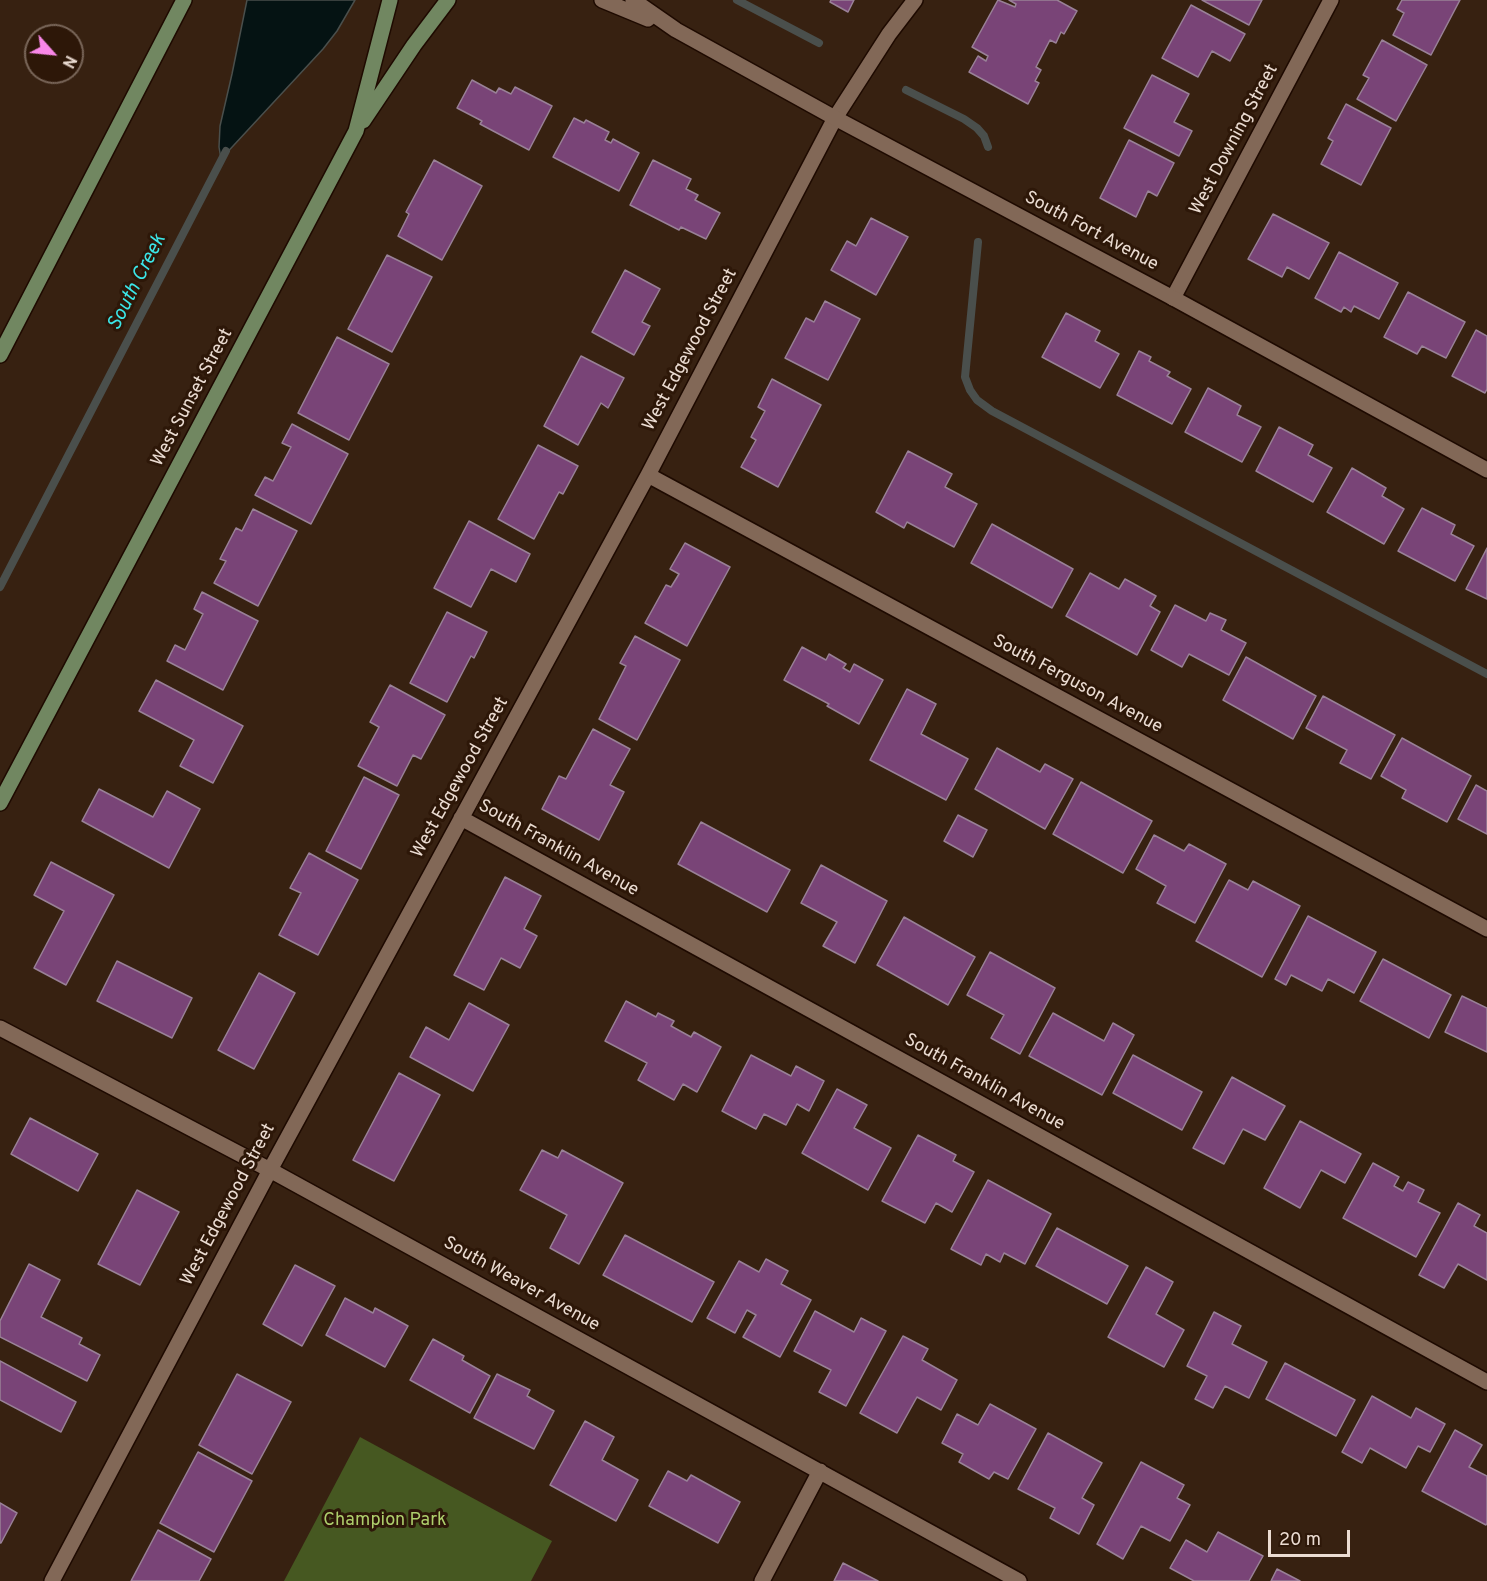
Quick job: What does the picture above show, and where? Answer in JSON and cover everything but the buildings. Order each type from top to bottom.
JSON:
[{"type":"main road","points":[[0,355],[184,0]]},
{"type":"main road","name":"West Sunset Street","points":[[0,803],[356,131],[390,0]]},
{"type":"main road","points":[[356,131],[414,45],[448,0]]},
{"type":"street","name":"South Fort Avenue","points":[[602,0],[676,30]]},
{"type":"street","name":"South Fort Avenue","points":[[633,0],[676,30],[835,118],[1173,298],[1487,470]]},
{"type":"street","name":"West Edgewood Street","points":[[52,1581],[270,1170],[648,475],[835,118],[889,34],[915,0]]},
{"type":"street","name":"West Downing Street","points":[[1173,298],[1331,0]]},
{"type":"street","name":"South Ferguson Avenue","points":[[648,475],[1487,929]]},
{"type":"street","name":"South Franklin Avenue","points":[[461,818],[1487,1382]]},
{"type":"street","name":"South Weaver Avenue","points":[[0,1028],[270,1170],[1019,1581]]},
{"type":"street","points":[[762,1581],[820,1471]]},
{"type":"green space","name":"Champion Park","points":[[360,1437],[552,1541],[531,1581],[284,1581]]},
{"type":"shaded area","points":[[247,0],[355,0],[337,31],[323,49],[221,159],[220,126]]},
{"type":"waterway","points":[[737,0],[819,43]]},
{"type":"waterway","points":[[906,90],[964,119],[977,128],[984,136],[988,147]]},
{"type":"waterway","name":"South Creek","points":[[0,587],[226,151]]},
{"type":"waterway","points":[[978,242],[965,377],[977,400],[992,411],[1487,674]]}]
